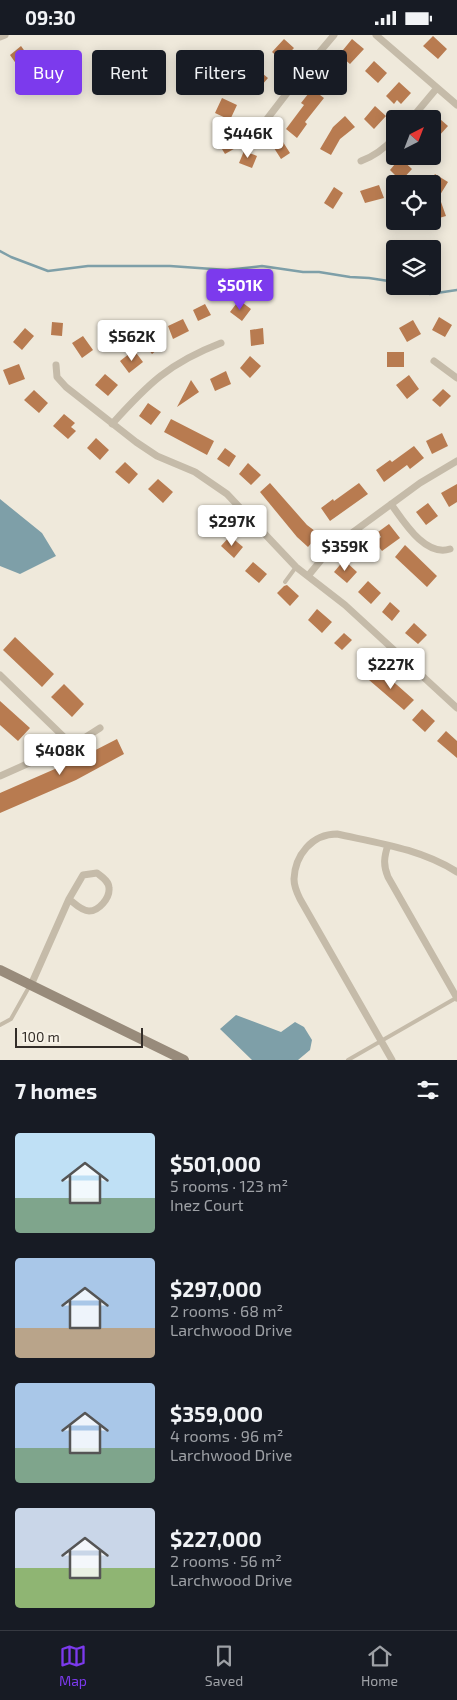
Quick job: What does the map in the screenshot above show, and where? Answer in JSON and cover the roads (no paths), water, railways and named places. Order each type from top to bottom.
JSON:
[{"type":"street","points":[[0,37],[5,35]]},
{"type":"street","points":[[267,119],[334,35]]},
{"type":"street","points":[[376,35],[457,105]]},
{"type":"street","points":[[419,110],[437,88]]},
{"type":"street","points":[[361,161],[376,155],[386,147]]},
{"type":"street","points":[[112,424],[151,382],[169,368],[186,358],[221,343]]},
{"type":"street","points":[[434,361],[457,378]]},
{"type":"street","points":[[56,365],[57,377],[66,387],[112,424],[157,456],[195,472],[216,485],[240,505],[296,567],[344,605],[457,708]]},
{"type":"street","points":[[308,576],[330,549],[436,472],[457,461]]},
{"type":"street","points":[[391,504],[411,530],[430,548],[437,551],[450,549]]},
{"type":"street","points":[[0,675],[68,741],[75,744],[100,728]]},
{"type":"street","points":[[0,776],[45,756],[68,741]]},
{"type":"street","points":[[392,1060],[300,899],[294,881],[296,870],[302,853],[309,844],[327,834],[337,834],[420,854],[457,872]]},
{"type":"street","points":[[388,845],[384,860],[384,867],[388,877],[457,997]]},
{"type":"street","points":[[30,985],[68,899],[83,875],[97,873],[106,881],[109,888],[106,899],[99,908],[89,911],[78,907],[68,899]]},
{"type":"street","points":[[0,970],[184,1060]]},
{"type":"lane","points":[[285,582],[296,567]]},
{"type":"lane","points":[[0,1025],[11,1019],[30,985]]},
{"type":"lane","points":[[348,1060],[457,997]]},
{"type":"water","points":[[0,499],[42,533],[56,556],[20,574],[0,566]]},
{"type":"water","points":[[236,1015],[281,1032],[295,1022],[304,1027],[312,1040],[310,1050],[298,1060],[252,1060],[220,1029]]},
{"type":"waterway","points":[[0,251],[48,271],[88,266],[170,266],[227,270],[262,266],[386,281]]},
{"type":"waterway","points":[[441,292],[457,290]]}]
